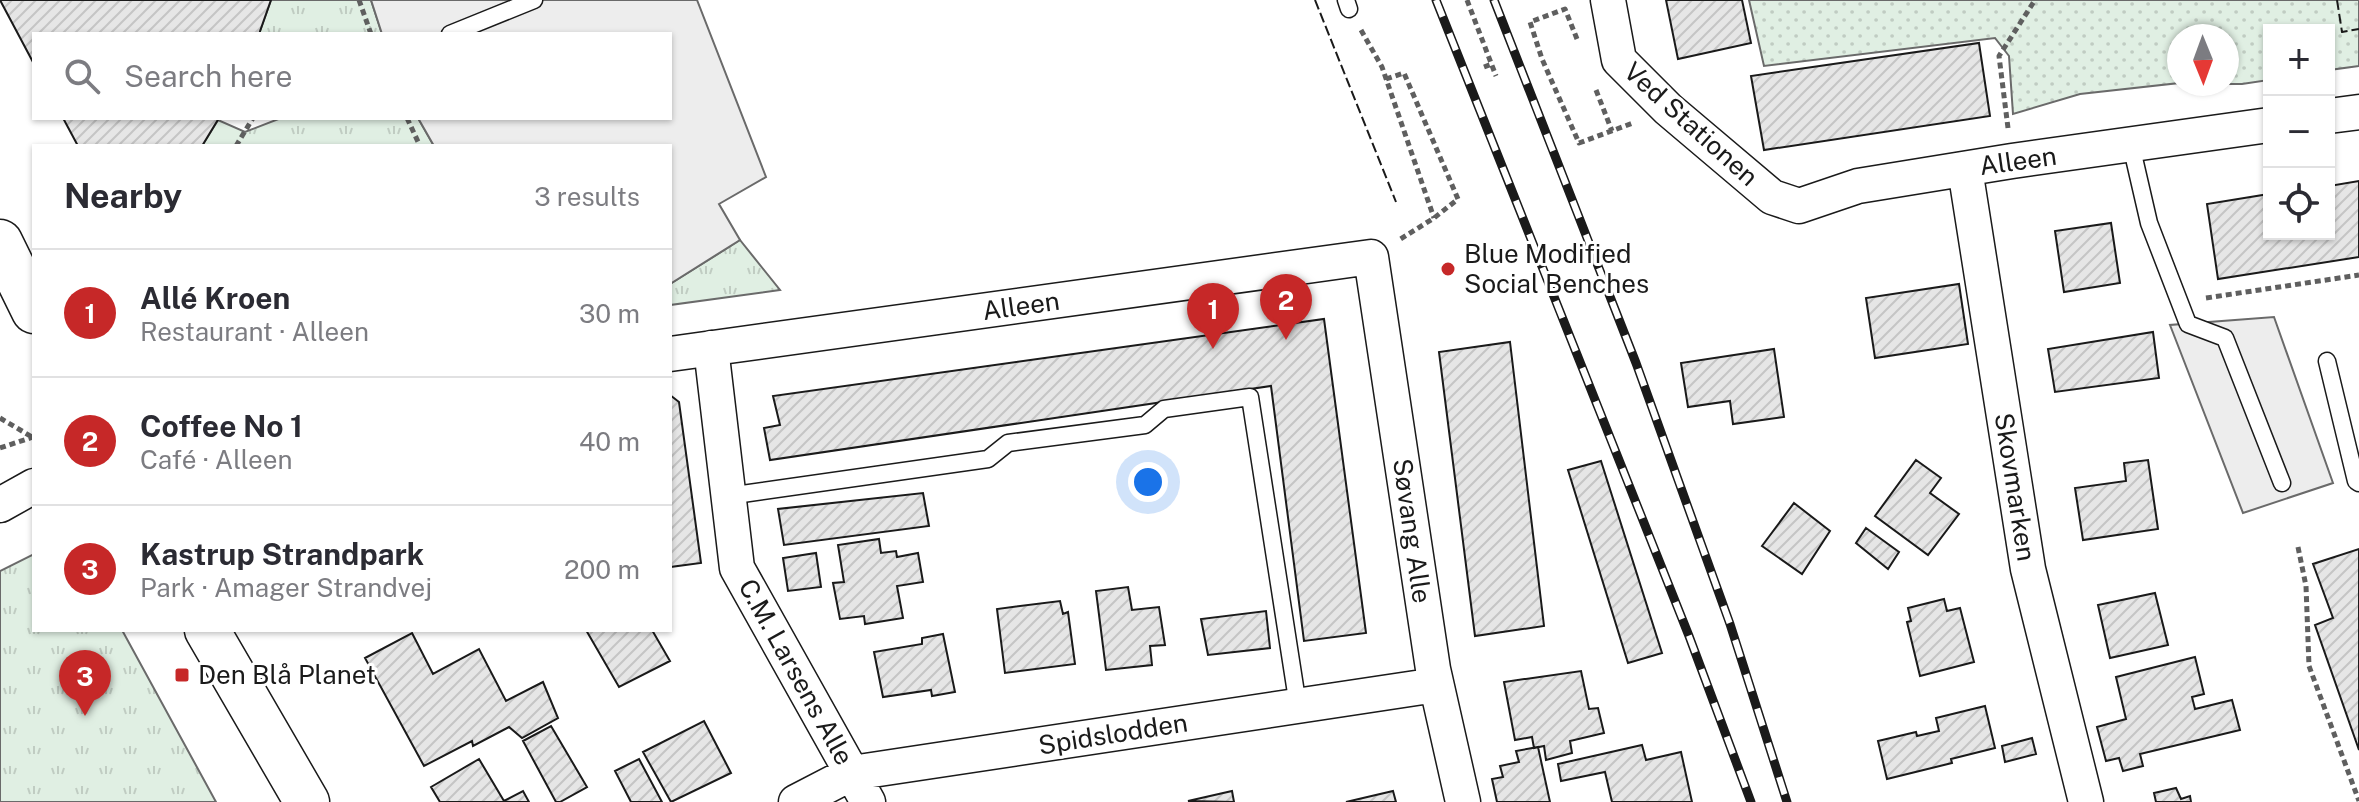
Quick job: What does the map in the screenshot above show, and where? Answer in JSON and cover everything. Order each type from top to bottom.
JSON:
[{"type":"street","name":"Ved Stationen","points":[[1608,0],[1619,60],[1668,109],[1772,197]]},
{"type":"street","points":[[2335,115],[2359,112]]},
{"type":"street","name":"Alleen","points":[[1772,197],[1799,206],[1858,186],[2263,126]]},
{"type":"street","name":"Skovmarken","points":[[1965,169],[2028,569],[2086,802]]},
{"type":"street","points":[[0,242],[32,307]]},
{"type":"street","name":"Alleen","points":[[672,354],[1371,257]]},
{"type":"street","name":"Søvang Alle","points":[[1371,257],[1436,685],[1463,802]]},
{"type":"street","name":"C.M. Larsens Alle","points":[[711,348],[737,568],[860,787]]},
{"type":"street","points":[[0,505],[32,487]]},
{"type":"street","points":[[208,632],[307,802]]},
{"type":"street","name":"Spidslodden","points":[[796,802],[860,787],[1298,706],[1436,685]]},
{"type":"lane","points":[[455,32],[534,0]]},
{"type":"lane","points":[[2131,145],[2149,223],[2188,324],[2225,338],[2282,483]]},
{"type":"lane","points":[[2327,361],[2359,483]]},
{"type":"lane","points":[[728,496],[988,459],[1008,443],[1145,425],[1164,409],[1250,397],[1298,706]]},
{"type":"path","points":[[359,0],[370,32]]},
{"type":"path","points":[[1467,0],[1496,76]]},
{"type":"path","points":[[2012,161],[1999,56],[2035,0]]},
{"type":"path","points":[[1347,4],[1382,67],[1434,218]]},
{"type":"path","points":[[1581,50],[1565,9],[1530,22],[1542,59],[1579,143],[1668,109]]},
{"type":"path","points":[[1484,67],[1492,64]]},
{"type":"path","points":[[1371,257],[1434,218],[1458,199],[1404,73],[1386,79]]},
{"type":"path","points":[[1591,77],[1612,131]]},
{"type":"path","points":[[237,144],[252,120]]},
{"type":"path","points":[[408,120],[419,144]]},
{"type":"path","points":[[2179,302],[2359,275]]},
{"type":"path","points":[[0,418],[32,436]]},
{"type":"path","points":[[0,448],[32,437]]},
{"type":"path","points":[[2298,547],[2306,586],[2309,666],[2359,801]]},
{"type":"green space","points":[[271,0],[371,0],[381,32],[260,32]]},
{"type":"green space","points":[[1749,0],[2359,0],[2359,66],[2335,69],[2335,24],[2263,24],[2263,81],[2239,84],[2239,24],[2167,24],[2167,84],[2080,94],[2013,114],[2009,56],[1995,38],[1764,66]]},
{"type":"green space","points":[[218,120],[245,132],[276,120],[419,120],[433,144],[203,144]]},
{"type":"green space","points":[[740,240],[780,290],[672,305],[672,283]]},
{"type":"green space","points":[[32,555],[32,632],[123,632],[216,802],[0,802],[0,571]]},
{"type":"shaded area","points":[[371,0],[697,0],[766,177],[719,204],[740,240],[672,283],[672,144],[433,144],[419,120],[672,120],[672,32],[381,32]]},
{"type":"shaded area","points":[[2274,317],[2333,483],[2243,513],[2170,325]]},
{"type":"building","points":[[0,0],[271,0],[260,32],[32,32],[32,60]]},
{"type":"building","points":[[1666,0],[1742,0],[1751,43],[1678,59]]},
{"type":"building","points":[[1979,43],[1990,116],[1764,150],[1751,76]]},
{"type":"building","points":[[64,120],[218,120],[203,144],[77,144]]},
{"type":"building","points":[[2359,181],[2359,257],[2218,279],[2207,204],[2263,195],[2263,240],[2335,240],[2335,185]]},
{"type":"building","points":[[2111,223],[2120,283],[2064,292],[2055,231]]},
{"type":"building","points":[[1959,284],[1968,344],[1875,358],[1866,298]]},
{"type":"building","points":[[1324,319],[1366,633],[1304,641],[1271,386],[770,460],[764,428],[780,425],[773,396]]},
{"type":"building","points":[[2153,332],[2159,378],[2055,392],[2048,349]]},
{"type":"building","points":[[1510,342],[1544,626],[1475,636],[1439,352]]},
{"type":"building","points":[[1774,349],[1784,417],[1733,424],[1730,401],[1688,407],[1681,363]]},
{"type":"building","points":[[672,397],[679,402],[701,563],[672,567]]},
{"type":"building","points":[[1916,460],[1941,478],[1930,493],[1959,514],[1928,555],[1875,516]]},
{"type":"building","points":[[2148,460],[2158,529],[2083,540],[2075,488],[2126,481],[2124,463]]},
{"type":"building","points":[[1601,461],[1662,653],[1628,663],[1568,470]]},
{"type":"building","points":[[923,493],[929,526],[784,545],[778,509]]},
{"type":"building","points":[[1794,503],[1830,531],[1802,574],[1762,546]]},
{"type":"building","points":[[1866,528],[1899,552],[1888,569],[1856,543]]},
{"type":"building","points":[[879,539],[881,553],[896,551],[897,557],[918,553],[923,582],[897,586],[903,618],[865,624],[864,616],[840,619],[833,583],[844,582],[838,545]]},
{"type":"building","points":[[2359,549],[2359,750],[2315,625],[2333,618],[2313,564]]},
{"type":"building","points":[[816,553],[821,587],[788,591],[783,558]]},
{"type":"building","points":[[1128,587],[1132,610],[1159,607],[1165,645],[1150,646],[1152,665],[1106,670],[1096,591]]},
{"type":"building","points":[[2155,593],[2168,645],[2110,658],[2098,605]]},
{"type":"building","points":[[1944,599],[1947,611],[1960,608],[1974,662],[1920,676],[1907,622],[1911,621],[1908,608]]},
{"type":"building","points":[[1060,601],[1063,614],[1068,612],[1075,664],[1005,673],[997,609]]},
{"type":"building","points":[[1266,611],[1270,648],[1208,655],[1201,619]]},
{"type":"building","points":[[587,632],[653,632],[670,661],[619,687]]},
{"type":"building","points":[[412,633],[433,674],[479,649],[506,701],[543,682],[558,718],[522,738],[509,727],[473,746],[472,741],[424,766],[365,658]]},
{"type":"building","points":[[943,634],[955,692],[932,696],[931,690],[883,697],[874,652],[922,644],[922,638]]},
{"type":"building","points":[[2195,657],[2204,694],[2192,697],[2195,709],[2232,700],[2240,730],[2140,754],[2143,766],[2123,771],[2119,758],[2106,761],[2097,727],[2126,719],[2116,677]]},
{"type":"building","points":[[1581,671],[1589,709],[1598,708],[1604,733],[1570,741],[1572,753],[1546,760],[1544,746],[1534,748],[1532,737],[1515,740],[1504,682]]},
{"type":"building","points":[[1985,706],[1995,748],[1951,759],[1952,763],[1887,779],[1878,741],[1916,732],[1917,736],[1939,731],[1936,718]]},
{"type":"building","points":[[704,721],[731,773],[671,802],[643,752]]},
{"type":"building","points":[[551,726],[587,787],[560,802],[556,802],[523,741]]},
{"type":"building","points":[[2032,738],[2036,754],[2005,762],[2002,746]]},
{"type":"building","points":[[1642,745],[1646,760],[1681,752],[1692,802],[1612,802],[1605,772],[1561,781],[1558,764]]},
{"type":"building","points":[[1538,747],[1550,802],[1497,802],[1492,779],[1503,777],[1500,766],[1519,762],[1516,751]]},
{"type":"building","points":[[479,759],[504,801],[523,791],[529,802],[440,802],[431,787]]},
{"type":"building","points":[[639,759],[662,802],[631,802],[615,771]]},
{"type":"building","points":[[2176,788],[2181,799],[2190,796],[2191,802],[2156,802],[2154,793]]},
{"type":"building","points":[[1232,791],[1234,802],[1188,801]]},
{"type":"building","points":[[1393,791],[1396,802],[1346,802]]},
{"type":"railway","points":[[1436,0],[1689,636],[1751,802]]},
{"type":"railway","points":[[1494,0],[1636,363],[1730,624],[1787,802]]},
{"type":"fence","points":[[1315,0],[1396,202]]},
{"type":"fence","points":[[2337,0],[2342,32],[2359,29]]},
{"type":"place","name":"Blue Modified Social Benches","points":[[1448,269]]},
{"type":"place","name":"Coffee No 1","points":[[1286,340]]},
{"type":"place","name":"Allé Kroen","points":[[1213,349]]},
{"type":"place","name":"Den Blå Planet","points":[[182,675]]},
{"type":"place","name":"Kastrup Strandpark","points":[[85,716]]}]
